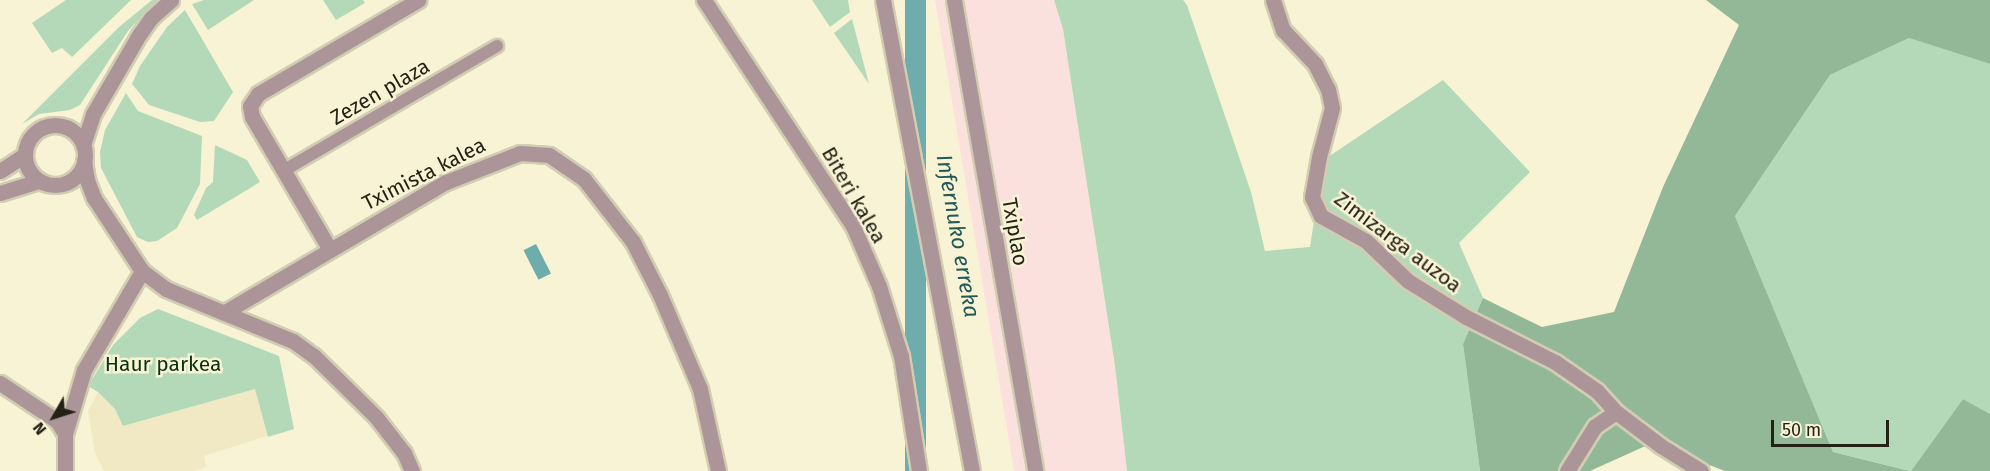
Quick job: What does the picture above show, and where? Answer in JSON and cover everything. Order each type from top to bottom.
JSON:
[{"type":"street","points":[[171,0],[151,18],[139,35],[89,124],[83,145],[84,161],[87,180],[94,198],[142,271],[166,289],[293,341],[314,356],[376,417],[404,453],[412,471]]},
{"type":"street","points":[[329,249],[252,117],[250,106],[254,99],[418,0]]},
{"type":"street","name":"Biteri kalea","points":[[704,0],[853,226],[879,286],[901,356],[919,471]]},
{"type":"street","points":[[883,0],[972,471]]},
{"type":"street","name":"Txiplao","points":[[954,0],[1035,471]]},
{"type":"street","name":"Zimizarga auzoa","points":[[1274,0],[1283,30],[1315,64],[1328,89],[1332,108],[1319,157],[1312,197],[1321,216],[1366,241],[1417,286],[1466,317],[1555,362],[1597,391],[1616,412],[1661,446],[1701,471]]},
{"type":"street","name":"Zezen plaza","points":[[283,171],[497,46]]},
{"type":"street","points":[[63,126],[99,104]]},
{"type":"street","points":[[83,145],[75,133],[63,126],[52,125],[36,131],[29,139],[25,155],[28,170],[39,181],[62,184],[94,198]]},
{"type":"street","name":"Tximista kalea","points":[[225,312],[446,182],[502,158],[533,152],[549,155],[584,179],[633,242],[660,295],[700,389],[718,471]]},
{"type":"street","points":[[0,171],[25,155]]},
{"type":"street","points":[[62,184],[77,175],[84,161]]},
{"type":"street","points":[[0,193],[39,181]]},
{"type":"street","points":[[65,471],[65,434],[84,370],[142,271]]},
{"type":"street","points":[[0,383],[57,421],[65,434]]},
{"type":"street","points":[[1567,471],[1595,426],[1616,412]]},
{"type":"shaded area","points":[[935,0],[1054,0],[1063,29],[1115,366],[1127,471],[1014,471]]},
{"type":"shaded area","points":[[255,389],[270,435],[204,456],[206,467],[194,471],[104,471],[95,453],[88,411],[98,392],[115,409],[123,426]]},
{"type":"green space","points":[[66,0],[131,0],[72,57],[62,48],[52,53],[32,23]]},
{"type":"green space","points":[[152,0],[157,0],[128,31],[80,105],[70,110],[39,114],[22,124],[119,27]]},
{"type":"green space","points":[[204,0],[254,0],[208,30],[192,4]]},
{"type":"green space","points":[[323,0],[363,0],[365,3],[336,20]]},
{"type":"green space","points":[[812,0],[848,0],[850,12],[830,27]]},
{"type":"green space","points":[[1054,0],[1183,0],[1187,5],[1251,192],[1265,251],[1310,247],[1319,189],[1328,157],[1443,80],[1530,172],[1459,243],[1483,298],[1463,344],[1480,471],[1127,471],[1115,366],[1063,29]]},
{"type":"green space","points":[[1706,0],[1990,0],[1990,64],[1909,38],[1830,75],[1735,216],[1833,452],[1910,471],[1725,471],[1652,443],[1590,471],[1480,471],[1463,344],[1483,298],[1542,327],[1614,312],[1663,187],[1739,25]]},
{"type":"green space","points":[[185,10],[233,92],[214,121],[200,122],[149,105],[132,84],[140,66],[167,27]]},
{"type":"green space","points":[[852,19],[869,84],[834,33]]},
{"type":"green space","points":[[1909,38],[1990,64],[1990,414],[1963,399],[1911,471],[1833,452],[1735,216],[1830,75]]},
{"type":"green space","points":[[126,93],[138,111],[202,136],[200,184],[177,228],[157,241],[148,242],[137,237],[101,168],[100,152],[105,130]]},
{"type":"green space","points":[[215,145],[247,160],[260,182],[197,220],[194,215],[206,188],[213,182]]},
{"type":"green space","name":"Haur parkea","points":[[158,309],[279,356],[294,429],[268,437],[255,389],[123,426],[115,409],[98,392],[88,386],[113,345],[140,318]]},
{"type":"green space","points":[[1963,399],[1990,414],[1990,471],[1911,471]]},
{"type":"water","points":[[905,0],[926,0],[926,471],[905,471]]},
{"type":"water","points":[[536,244],[551,273],[539,280],[524,250]]},
{"type":"water label","name":"Infernuko erreka","points":[[958,236]]}]
